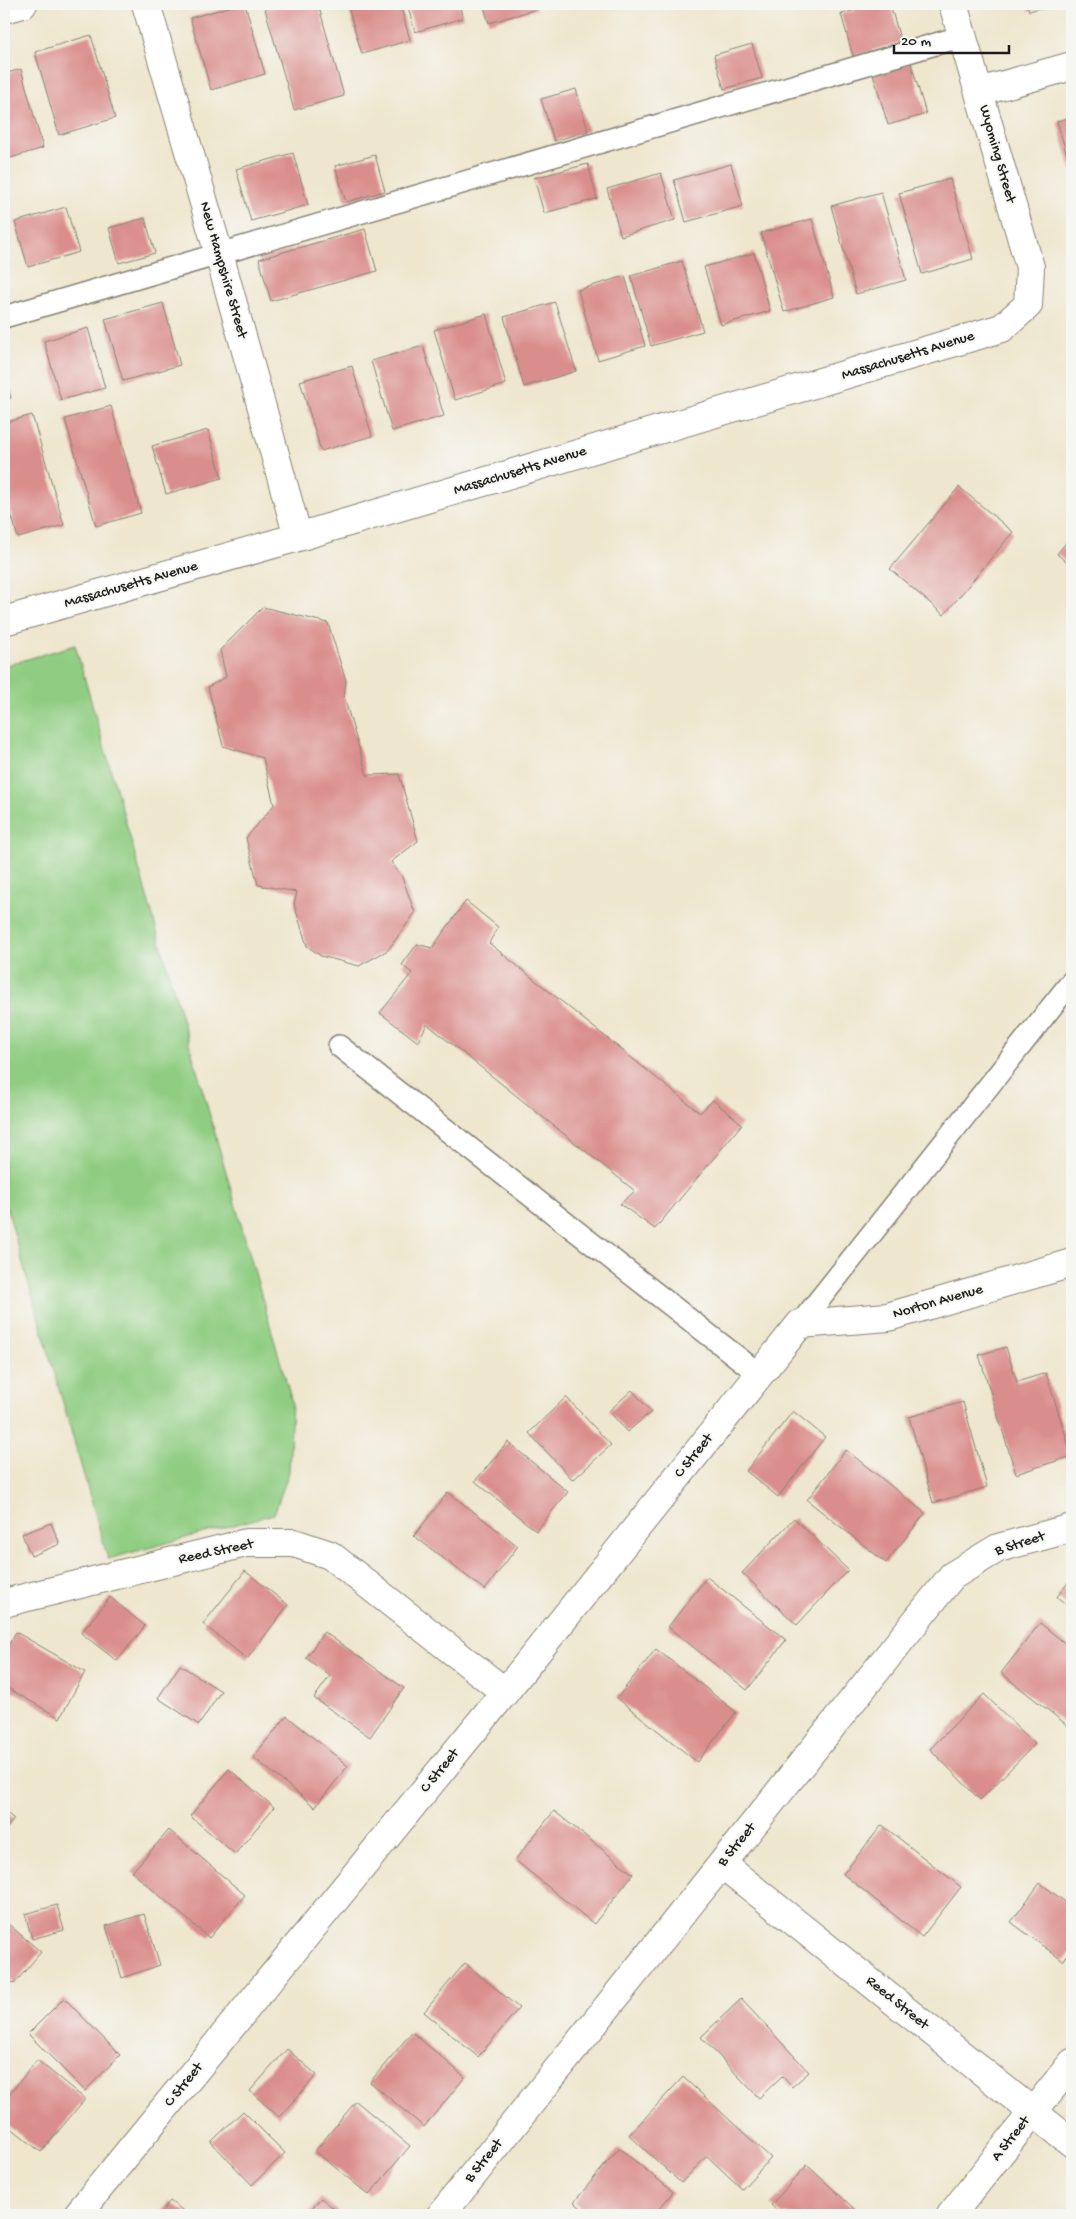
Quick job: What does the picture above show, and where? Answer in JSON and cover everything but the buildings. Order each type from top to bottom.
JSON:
[{"type":"street","points":[[4,9],[23,4]]},
{"type":"street","name":"New Hampshire Street","points":[[146,4],[219,254],[298,537]]},
{"type":"street","name":"Wyoming Street","points":[[953,4],[1030,267],[1028,305]]},
{"type":"street","points":[[979,92],[1072,66]]},
{"type":"street","name":"Massachusetts Avenue","points":[[4,621],[298,537],[1002,328],[1028,305]]},
{"type":"street","name":"Norton Avenue","points":[[800,1324],[888,1316],[1072,1263]]},
{"type":"street","name":"C Street","points":[[77,2215],[504,1692],[800,1324]]},
{"type":"street","name":"B Street","points":[[440,2215],[952,1576],[998,1548],[1072,1528]]},
{"type":"street","name":"Reed Street","points":[[4,1603],[246,1543],[294,1543],[330,1555],[504,1692]]},
{"type":"street","name":"Reed Street","points":[[722,1864],[1072,2143]]},
{"type":"street","name":"A Street","points":[[951,2215],[1072,2063]]},
{"type":"lane","points":[[4,317],[963,36]]},
{"type":"lane","points":[[800,1324],[1072,980]]},
{"type":"lane","points":[[339,1046],[759,1374]]},
{"type":"green space","points":[[75,645],[292,1402],[289,1472],[274,1514],[108,1559],[4,1198],[4,666]]}]
